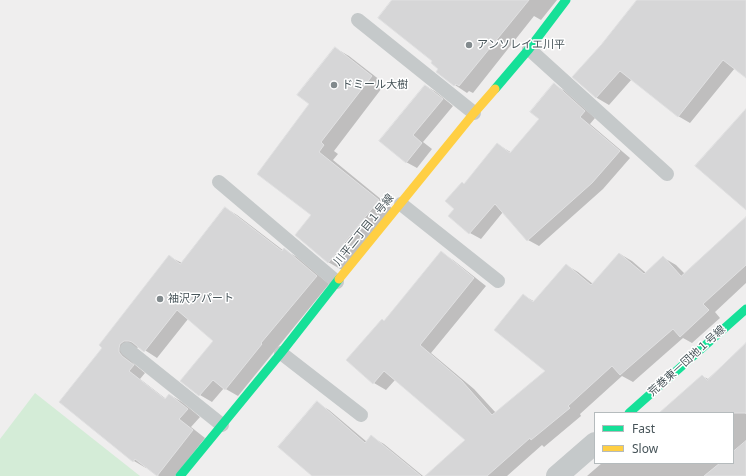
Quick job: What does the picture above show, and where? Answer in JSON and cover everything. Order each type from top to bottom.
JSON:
[{"type":"street","name":"川平二丁目１号線","points":[[180,476],[474,113],[529,49],[566,0]]},
{"type":"street","name":"荒巻東一団地１号線","points":[[630,412],[746,309]]},
{"type":"street","points":[[557,476],[594,444]]},
{"type":"lane","points":[[358,20],[474,113]]},
{"type":"lane","points":[[529,49],[667,174]]},
{"type":"lane","points":[[219,182],[336,282]]},
{"type":"lane","points":[[401,204],[498,282]]},
{"type":"lane","points":[[127,349],[222,425]]},
{"type":"lane","points":[[281,353],[361,415]]},
{"type":"green space","points":[[35,393],[140,476],[0,476],[0,439]]},
{"type":"building","points":[[392,0],[529,0],[459,86],[456,84],[454,86],[436,72],[438,69],[431,63],[432,61],[378,18]]},
{"type":"building","points":[[637,0],[746,0],[746,78],[723,60],[678,117],[620,71],[596,98],[572,77],[601,45]]},
{"type":"building","points":[[335,47],[372,76],[321,142],[324,145],[319,152],[379,200],[328,263],[295,235],[311,215],[257,174],[309,104],[297,95]]},
{"type":"building","points":[[554,83],[585,111],[580,117],[620,151],[592,183],[527,241],[495,204],[469,234],[448,216],[454,209],[445,201],[462,182],[464,184],[497,143],[510,153],[539,119],[530,112]]},
{"type":"building","points":[[425,85],[443,99],[413,135],[422,143],[406,163],[379,141]]},
{"type":"building","points":[[746,109],[746,210],[695,166]]},
{"type":"building","points":[[225,207],[282,251],[284,248],[317,276],[261,343],[262,344],[225,390],[213,380],[199,396],[180,381],[213,341],[177,310],[144,352],[129,341],[124,341],[120,344],[119,352],[134,365],[129,371],[165,399],[169,394],[188,409],[179,419],[193,430],[157,476],[135,459],[133,462],[59,402],[102,348],[99,345],[169,255],[180,264]]},
{"type":"building","points":[[746,217],[746,265],[703,304],[709,310],[680,337],[673,329],[620,375],[612,366],[568,406],[570,408],[531,440],[530,438],[487,476],[425,476],[465,440],[384,371],[373,384],[346,360],[382,319],[384,321],[441,251],[474,278],[420,345],[462,381],[492,415],[545,371],[494,330],[523,294],[533,302],[566,264],[591,285],[619,253],[644,274],[663,256],[681,276]]},
{"type":"building","points":[[746,343],[746,413],[660,412],[702,375],[707,380]]},
{"type":"building","points":[[317,401],[365,443],[371,435],[421,476],[312,476],[278,447]]},
{"type":"building","points":[[746,441],[746,476],[704,476],[719,464],[734,464],[734,451]]},
{"type":"traffic: fast","points":[[495,89],[529,49],[566,0]]},
{"type":"traffic: fast","points":[[180,476],[281,353],[339,279]]},
{"type":"traffic: fast","points":[[630,412],[746,309]]},
{"type":"traffic: slow","points":[[339,279],[495,89]]},
{"type":"place","name":"アンソレイエ川平","points":[[469,45]]},
{"type":"place","name":"ドミール大樹","points":[[334,85]]},
{"type":"place","name":"袖沢アパート","points":[[160,299]]}]
